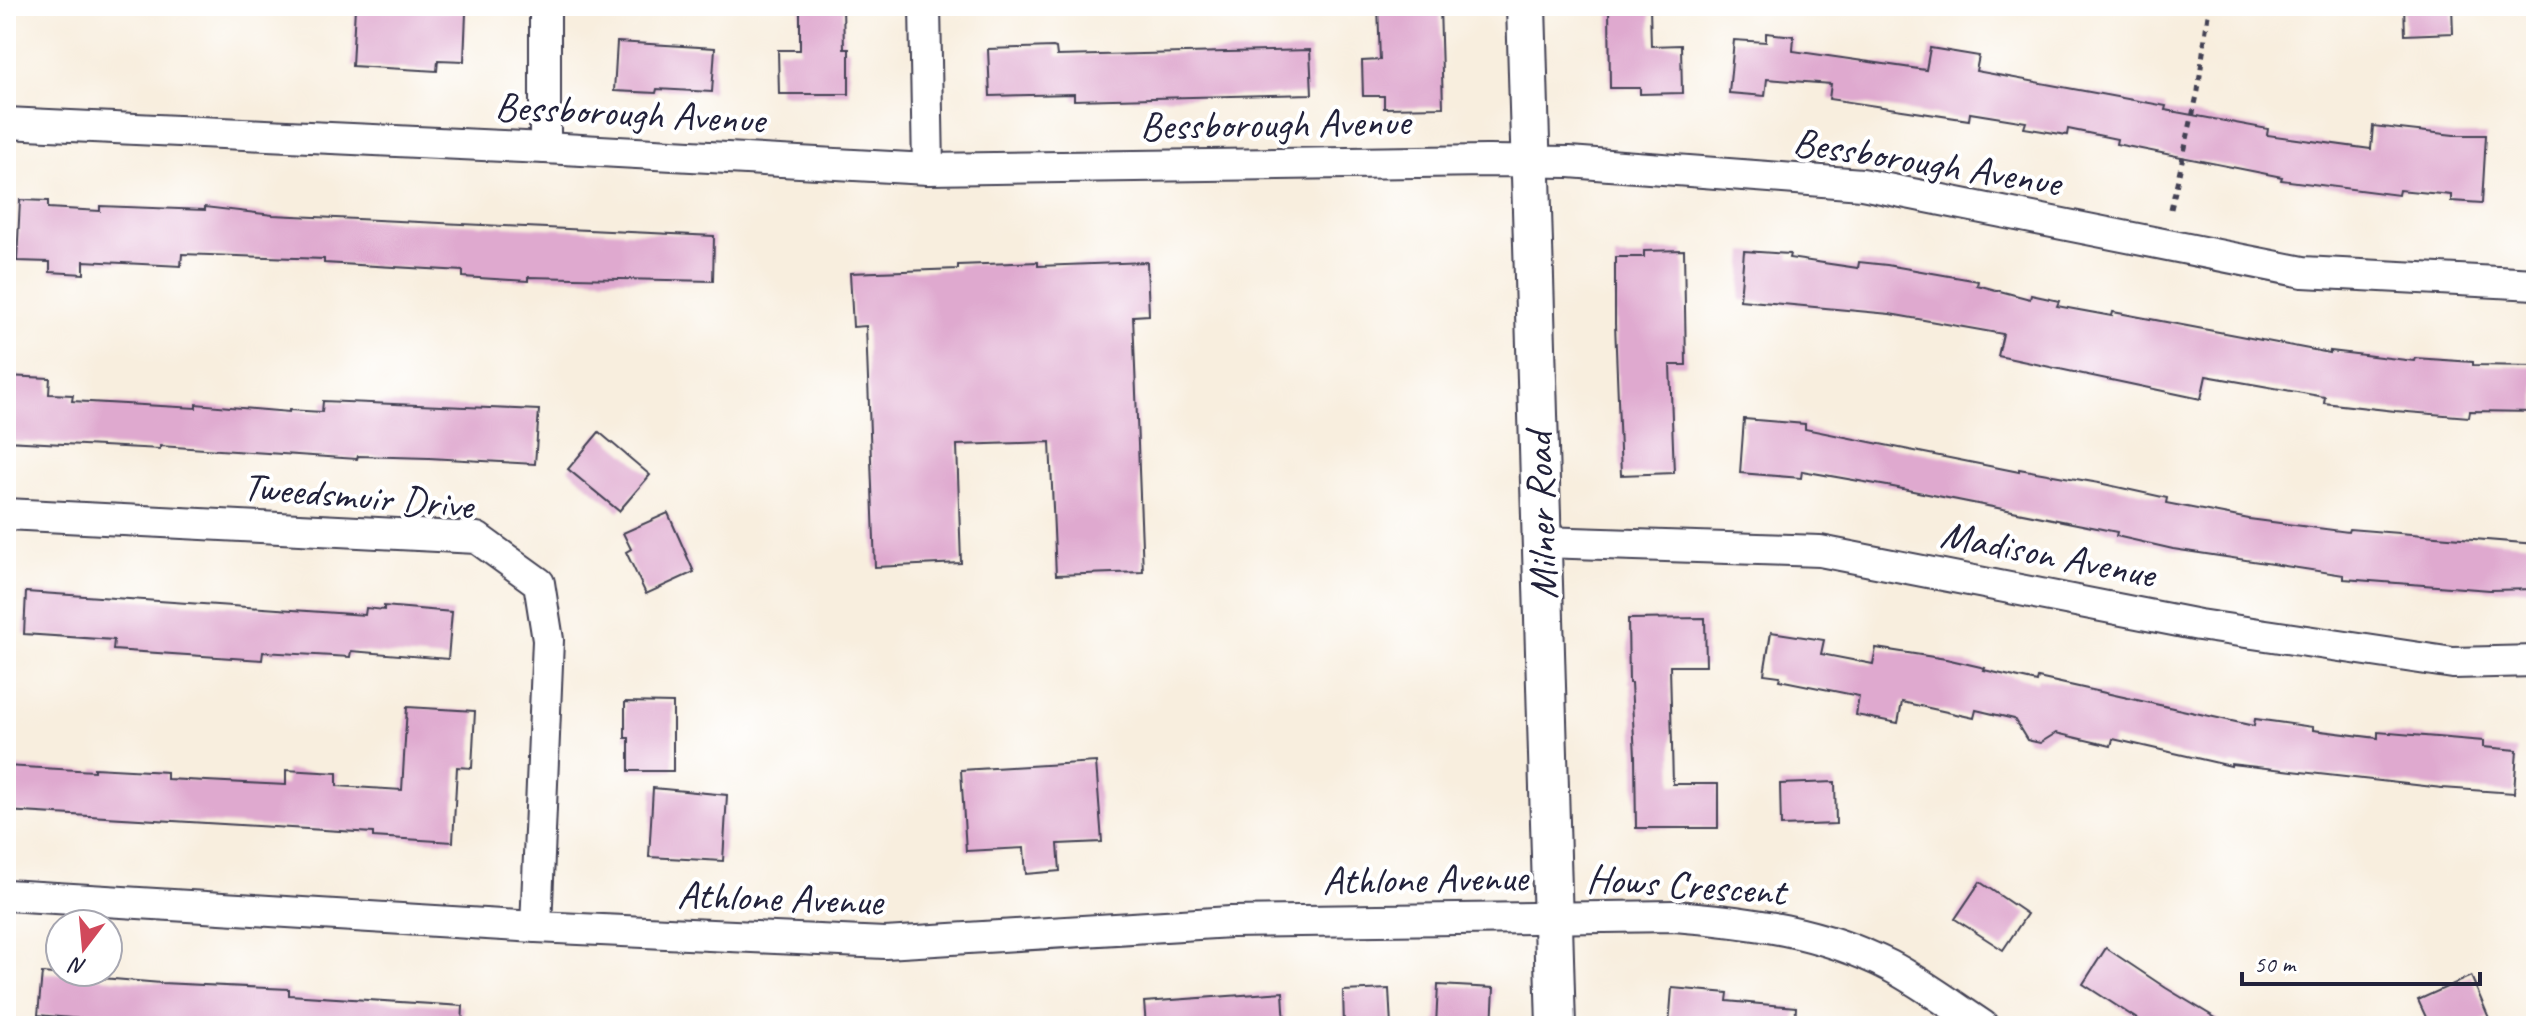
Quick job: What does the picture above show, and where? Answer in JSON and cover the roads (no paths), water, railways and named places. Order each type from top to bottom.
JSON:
[{"type":"street","points":[[545,6],[545,148]]},
{"type":"street","points":[[925,6],[928,169]]},
{"type":"street","name":"Milner Road","points":[[1526,6],[1556,1026]]},
{"type":"street","name":"Bessborough Avenue","points":[[6,123],[928,169],[1529,160],[1862,184],[2303,272],[2536,284]]},
{"type":"street","name":"Tweedsmuir Drive","points":[[6,514],[477,538],[539,583],[548,640],[536,927]]},
{"type":"street","name":"Madison Avenue","points":[[1542,542],[1820,551],[2199,625],[2453,663],[2536,661]]},
{"type":"street","name":"Athlone Avenue","points":[[6,895],[536,927],[885,943],[1231,922],[1551,918]]},
{"type":"street","name":"Hows Crescent","points":[[1551,918],[1675,916],[1748,922],[1798,931],[1847,947],[1891,967],[1983,1026]]}]
